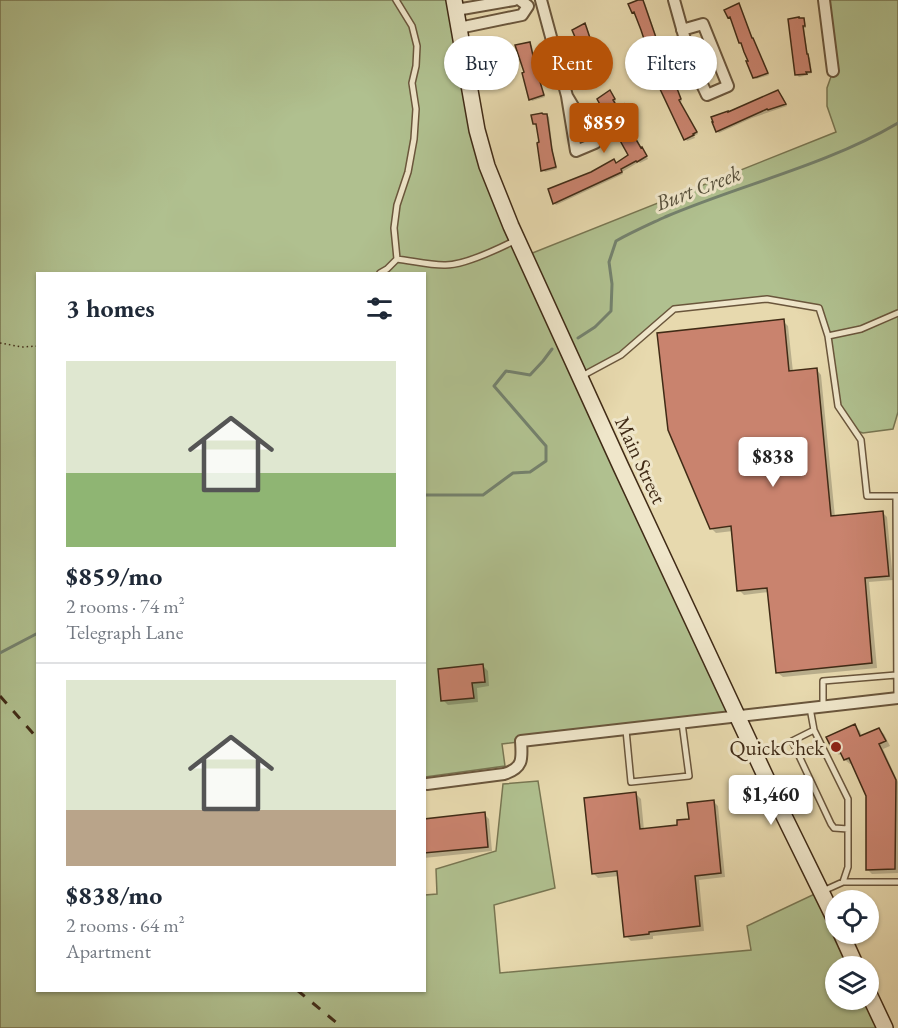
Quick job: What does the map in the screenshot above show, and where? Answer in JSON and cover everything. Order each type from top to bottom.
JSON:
[{"type":"main road","name":"Main Street","points":[[455,5],[477,130],[484,157],[517,239],[783,814],[825,899]]},
{"type":"main road","points":[[876,1010],[885,1028]]},
{"type":"street","points":[[455,5],[514,0]]},
{"type":"street","points":[[459,28],[522,15],[524,3],[554,0]]},
{"type":"street","points":[[674,0],[682,30],[691,61],[708,96],[728,86],[703,24],[682,30]]},
{"type":"street","points":[[824,0],[833,71]]},
{"type":"street","points":[[542,1],[567,96]]},
{"type":"street","points":[[427,784],[513,771],[520,765],[521,741],[897,698]]},
{"type":"lane","points":[[396,0],[412,26],[417,46],[412,83],[416,110],[414,139],[408,172],[397,205],[394,228],[397,259]]},
{"type":"lane","points":[[397,259],[447,266],[493,251],[517,239]]},
{"type":"lane","points":[[382,272],[397,259]]},
{"type":"lane","points":[[580,377],[621,355],[674,309],[767,299],[819,308],[828,336],[837,406],[861,440],[867,496],[897,496],[897,698]]},
{"type":"lane","points":[[828,336],[861,330],[898,313]]},
{"type":"lane","points":[[824,706],[823,681],[896,675]]},
{"type":"lane","points":[[810,708],[814,730],[848,799],[848,867],[843,882]]},
{"type":"lane","points":[[625,729],[630,782],[689,776],[682,723]]},
{"type":"lane","points":[[814,730],[792,741],[831,824],[834,828],[848,829]]},
{"type":"lane","points":[[821,891],[843,882],[898,882]]},
{"type":"path","points":[[0,343],[22,347],[36,346]]},
{"type":"green space","points":[[0,0],[454,0],[461,36],[444,36],[444,90],[472,90],[487,166],[525,256],[836,132],[827,106],[827,88],[833,71],[824,0],[898,0],[898,412],[893,429],[863,433],[854,430],[838,406],[828,336],[819,308],[767,299],[674,309],[621,355],[580,377],[738,716],[502,744],[505,766],[426,777],[426,272],[36,272],[36,992],[426,992],[426,895],[437,894],[436,869],[496,851],[503,784],[538,781],[555,888],[494,905],[500,973],[751,950],[747,926],[821,891],[825,900],[825,944],[846,944],[851,956],[825,956],[825,1010],[874,1010],[885,1028],[0,1028]]},
{"type":"building","points":[[643,0],[655,36],[643,36],[634,12],[632,13],[628,4]]},
{"type":"building","points":[[739,3],[768,73],[753,78],[730,17],[728,18],[724,10]]},
{"type":"building","points":[[804,18],[805,26],[803,26],[811,72],[795,75],[788,19]]},
{"type":"building","points":[[585,23],[589,36],[575,36],[572,30]]},
{"type":"building","points":[[530,42],[531,90],[542,90],[544,95],[529,100],[519,57],[519,44]]},
{"type":"building","points":[[610,90],[618,108],[624,104],[625,107],[620,112],[647,156],[621,169],[622,172],[553,204],[548,189],[591,172],[614,159],[616,163],[628,155],[597,99]]},
{"type":"building","points":[[660,90],[678,91],[681,99],[679,100],[697,132],[684,140]]},
{"type":"building","points":[[778,90],[786,104],[767,109],[716,132],[711,117]]},
{"type":"building","points":[[547,114],[556,167],[541,171],[536,124],[533,124],[531,115]]},
{"type":"building","points":[[784,319],[789,371],[817,368],[831,516],[883,511],[889,576],[865,578],[872,663],[776,673],[767,588],[737,591],[731,526],[710,529],[668,430],[657,333]]},
{"type":"building","points":[[483,664],[485,682],[472,683],[474,698],[441,701],[438,669]]},
{"type":"building","points":[[855,724],[860,736],[879,728],[886,741],[879,744],[896,780],[895,869],[866,870],[866,796],[849,758],[844,760],[838,748],[833,751],[826,737]]},
{"type":"building","points":[[636,792],[640,829],[677,825],[677,820],[689,819],[687,803],[714,800],[721,873],[695,876],[700,926],[624,937],[617,871],[592,874],[584,798]]},
{"type":"building","points":[[485,812],[488,847],[426,853],[426,819]]},
{"type":"waterway","name":"Burt Creek","points":[[578,338],[595,327],[611,311],[612,284],[609,262],[616,241],[694,205],[842,151],[898,123]]},
{"type":"waterway","name":"Burt Creek","points":[[426,495],[483,495],[513,473],[530,472],[546,461],[546,446],[494,386],[506,371],[530,375],[552,349]]},
{"type":"waterway","name":"Burt Creek","points":[[0,653],[36,634]]},
{"type":"railway","points":[[0,696],[36,737]]},
{"type":"railway","points":[[299,992],[343,1028]]},
{"type":"place","name":"QuickChek","points":[[836,747]]}]
